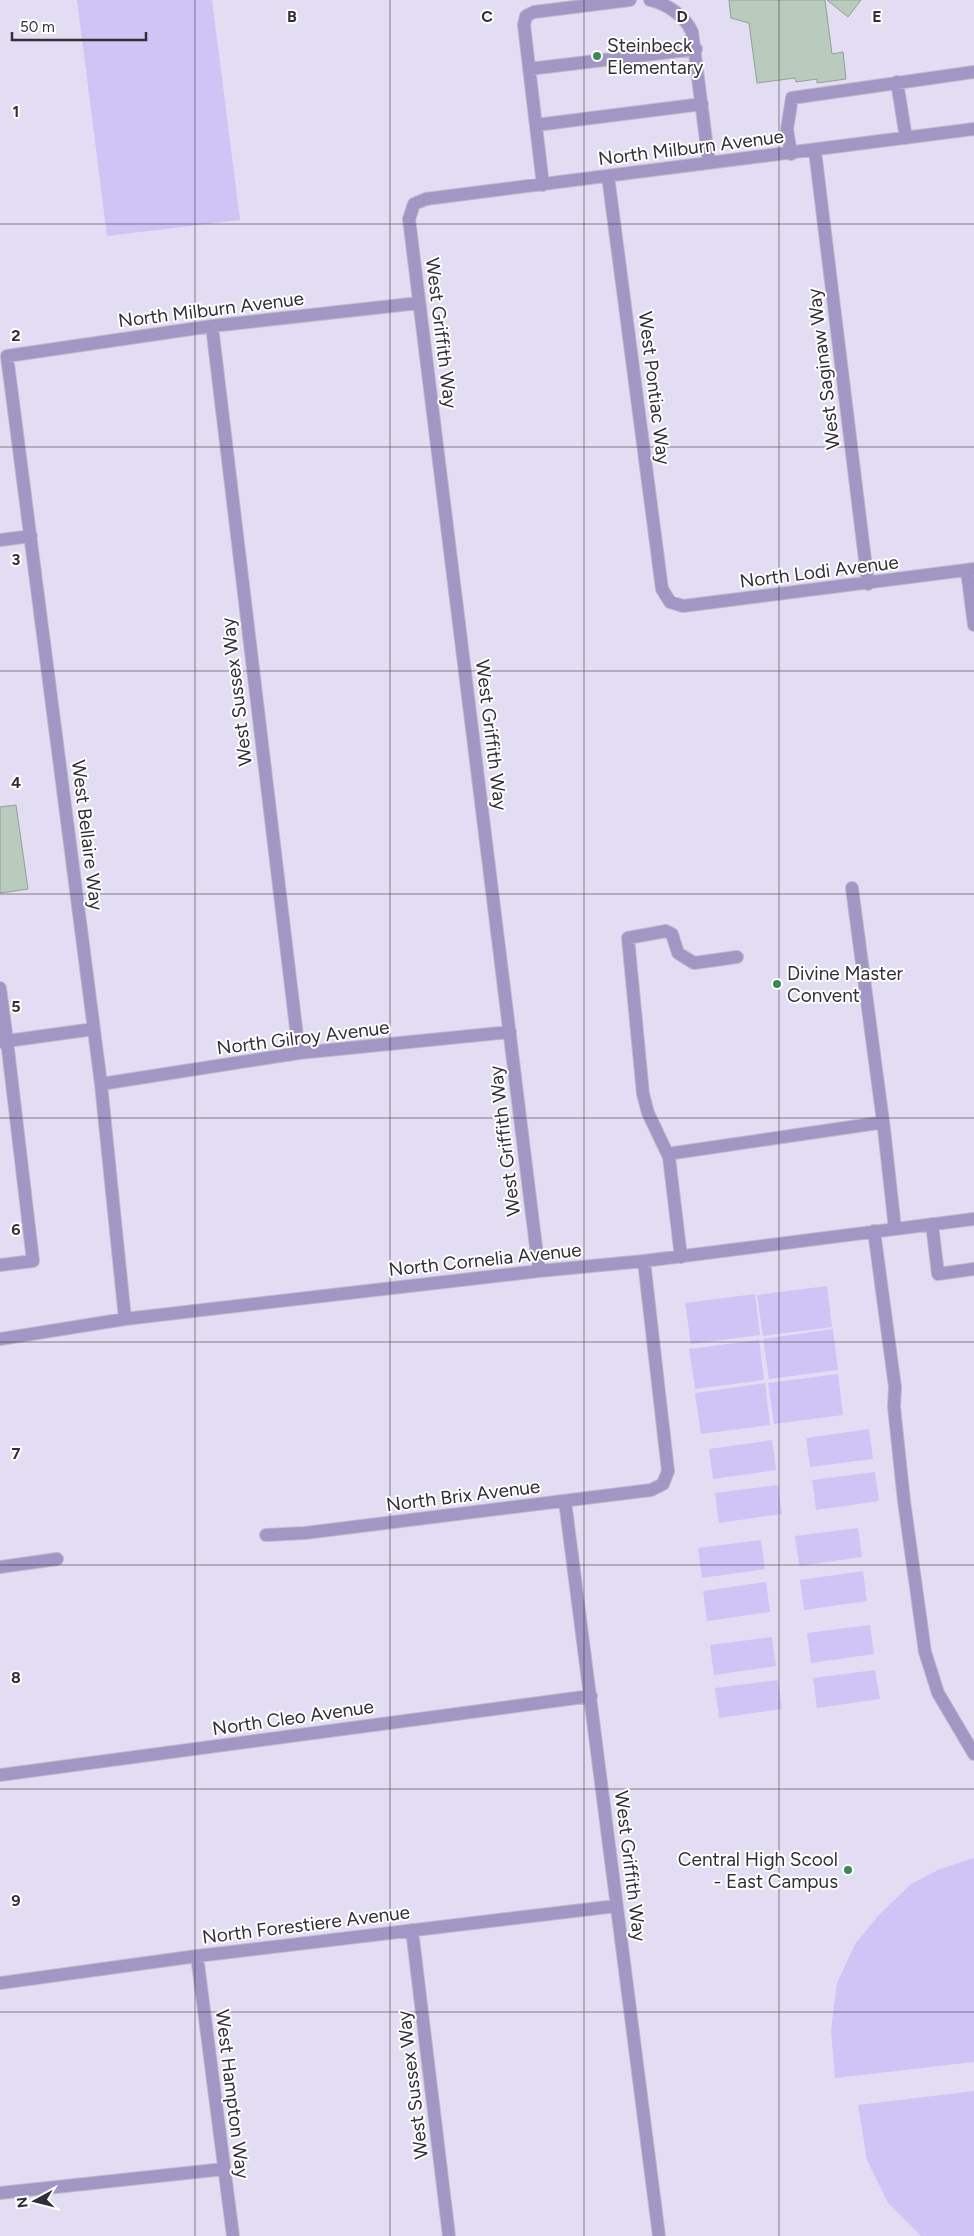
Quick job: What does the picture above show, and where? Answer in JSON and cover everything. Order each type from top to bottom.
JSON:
[{"type":"street","points":[[543,185],[524,24],[526,16],[534,12],[630,0]]},
{"type":"street","points":[[650,0],[660,3],[687,22],[692,32],[696,49],[710,163]]},
{"type":"street","points":[[529,69],[696,49]]},
{"type":"street","points":[[791,154],[787,129],[792,98],[974,72]]},
{"type":"street","points":[[897,82],[906,138]]},
{"type":"street","points":[[536,125],[702,104]]},
{"type":"street","name":"North Milburn Avenue","points":[[414,204],[426,199],[791,154],[974,129]]},
{"type":"street","name":"West Saginaw Way","points":[[815,150],[868,584]]},
{"type":"street","name":"West Pontiac Way","points":[[608,176],[662,589],[670,602]]},
{"type":"street","name":"West Griffith Way","points":[[414,204],[409,219],[539,1271]]},
{"type":"street","name":"North Milburn Avenue","points":[[8,356],[212,326],[420,303]]},
{"type":"street","name":"West Sussex Way","points":[[212,326],[298,1054]]},
{"type":"street","name":"West Bellaire Way","points":[[8,356],[101,1084],[125,1319]]},
{"type":"street","points":[[0,540],[31,536]]},
{"type":"street","points":[[971,570],[974,625]]},
{"type":"street","name":"North Lodi Avenue","points":[[670,602],[683,606],[971,570]]},
{"type":"street","points":[[852,888],[884,1129],[895,1229]]},
{"type":"street","points":[[681,1257],[669,1157],[648,1113],[643,1094],[628,938],[666,931],[672,934],[678,953],[694,963],[737,957]]},
{"type":"street","points":[[0,988],[4,1041],[33,1261],[0,1265]]},
{"type":"street","points":[[4,1041],[94,1029]]},
{"type":"street","name":"North Gilroy Avenue","points":[[101,1084],[298,1054],[510,1032]]},
{"type":"street","points":[[669,1157],[674,1153],[878,1123],[882,1125]]},
{"type":"street","name":"North Cornelia Avenue","points":[[0,1339],[125,1319],[539,1271],[644,1262],[974,1219]]},
{"type":"street","points":[[932,1224],[938,1274],[974,1270]]},
{"type":"street","points":[[874,1231],[895,1387],[894,1408],[904,1501],[925,1652],[938,1693],[974,1754]]},
{"type":"street","name":"North Brix Avenue","points":[[266,1534],[305,1533],[565,1501],[651,1490],[663,1484],[668,1471],[644,1262]]},
{"type":"street","name":"West Griffith Way","points":[[565,1501],[658,2236]]},
{"type":"street","points":[[0,1567],[57,1559]]},
{"type":"street","name":"North Cleo Avenue","points":[[0,1775],[591,1696]]},
{"type":"street","name":"North Forestiere Avenue","points":[[0,1983],[197,1956],[616,1906]]},
{"type":"street","name":"West Sussex Way","points":[[412,1930],[449,2236]]},
{"type":"street","name":"West Hampton Way","points":[[197,1956],[233,2236]]},
{"type":"street","points":[[0,2193],[224,2169]]},
{"type":"shaded area","points":[[77,0],[212,0],[240,220],[107,236]]},
{"type":"shaded area","points":[[827,1286],[832,1327],[763,1336],[757,1295]]},
{"type":"shaded area","points":[[755,1294],[760,1335],[691,1344],[685,1303]]},
{"type":"shaded area","points":[[833,1329],[838,1370],[769,1379],[763,1339]]},
{"type":"shaded area","points":[[759,1340],[764,1380],[695,1389],[689,1349]]},
{"type":"shaded area","points":[[838,1374],[843,1415],[774,1424],[768,1383]]},
{"type":"shaded area","points":[[765,1383],[770,1425],[701,1434],[695,1393]]},
{"type":"shaded area","points":[[869,1429],[873,1459],[810,1467],[806,1438]]},
{"type":"shaded area","points":[[772,1440],[776,1470],[713,1479],[709,1449]]},
{"type":"shaded area","points":[[875,1472],[879,1501],[816,1510],[812,1480]]},
{"type":"shaded area","points":[[778,1485],[782,1514],[719,1523],[715,1493]]},
{"type":"shaded area","points":[[858,1528],[862,1557],[799,1566],[795,1536]]},
{"type":"shaded area","points":[[761,1540],[765,1569],[702,1578],[698,1548]]},
{"type":"shaded area","points":[[863,1571],[867,1601],[804,1610],[800,1580]]},
{"type":"shaded area","points":[[766,1582],[770,1612],[707,1621],[703,1591]]},
{"type":"shaded area","points":[[870,1625],[874,1654],[811,1663],[807,1633]]},
{"type":"shaded area","points":[[772,1637],[776,1666],[714,1675],[710,1645]]},
{"type":"shaded area","points":[[875,1670],[880,1699],[817,1708],[813,1678]]},
{"type":"shaded area","points":[[778,1680],[782,1709],[719,1718],[715,1688]]},
{"type":"shaded area","points":[[974,1858],[974,2062],[835,2078],[831,2031],[837,1983],[855,1944],[879,1915],[911,1884],[940,1869]]},
{"type":"shaded area","points":[[974,2091],[974,2236],[921,2236],[888,2203],[867,2160],[858,2105]]},
{"type":"building","name":"Steinbeck Elementary","points":[[729,0],[825,0],[832,54],[843,52],[846,79],[817,83],[817,79],[796,82],[795,78],[757,83],[749,23],[731,18]]},
{"type":"building","points":[[827,0],[861,0],[848,17]]},
{"type":"building","points":[[16,805],[28,889],[0,893],[0,807]]},
{"type":"place","name":"Steinbeck Elementary","points":[[597,56]]},
{"type":"place","name":"Divine Master Convent","points":[[777,984]]},
{"type":"place","name":"Central High Scool - East Campus","points":[[848,1870]]}]
